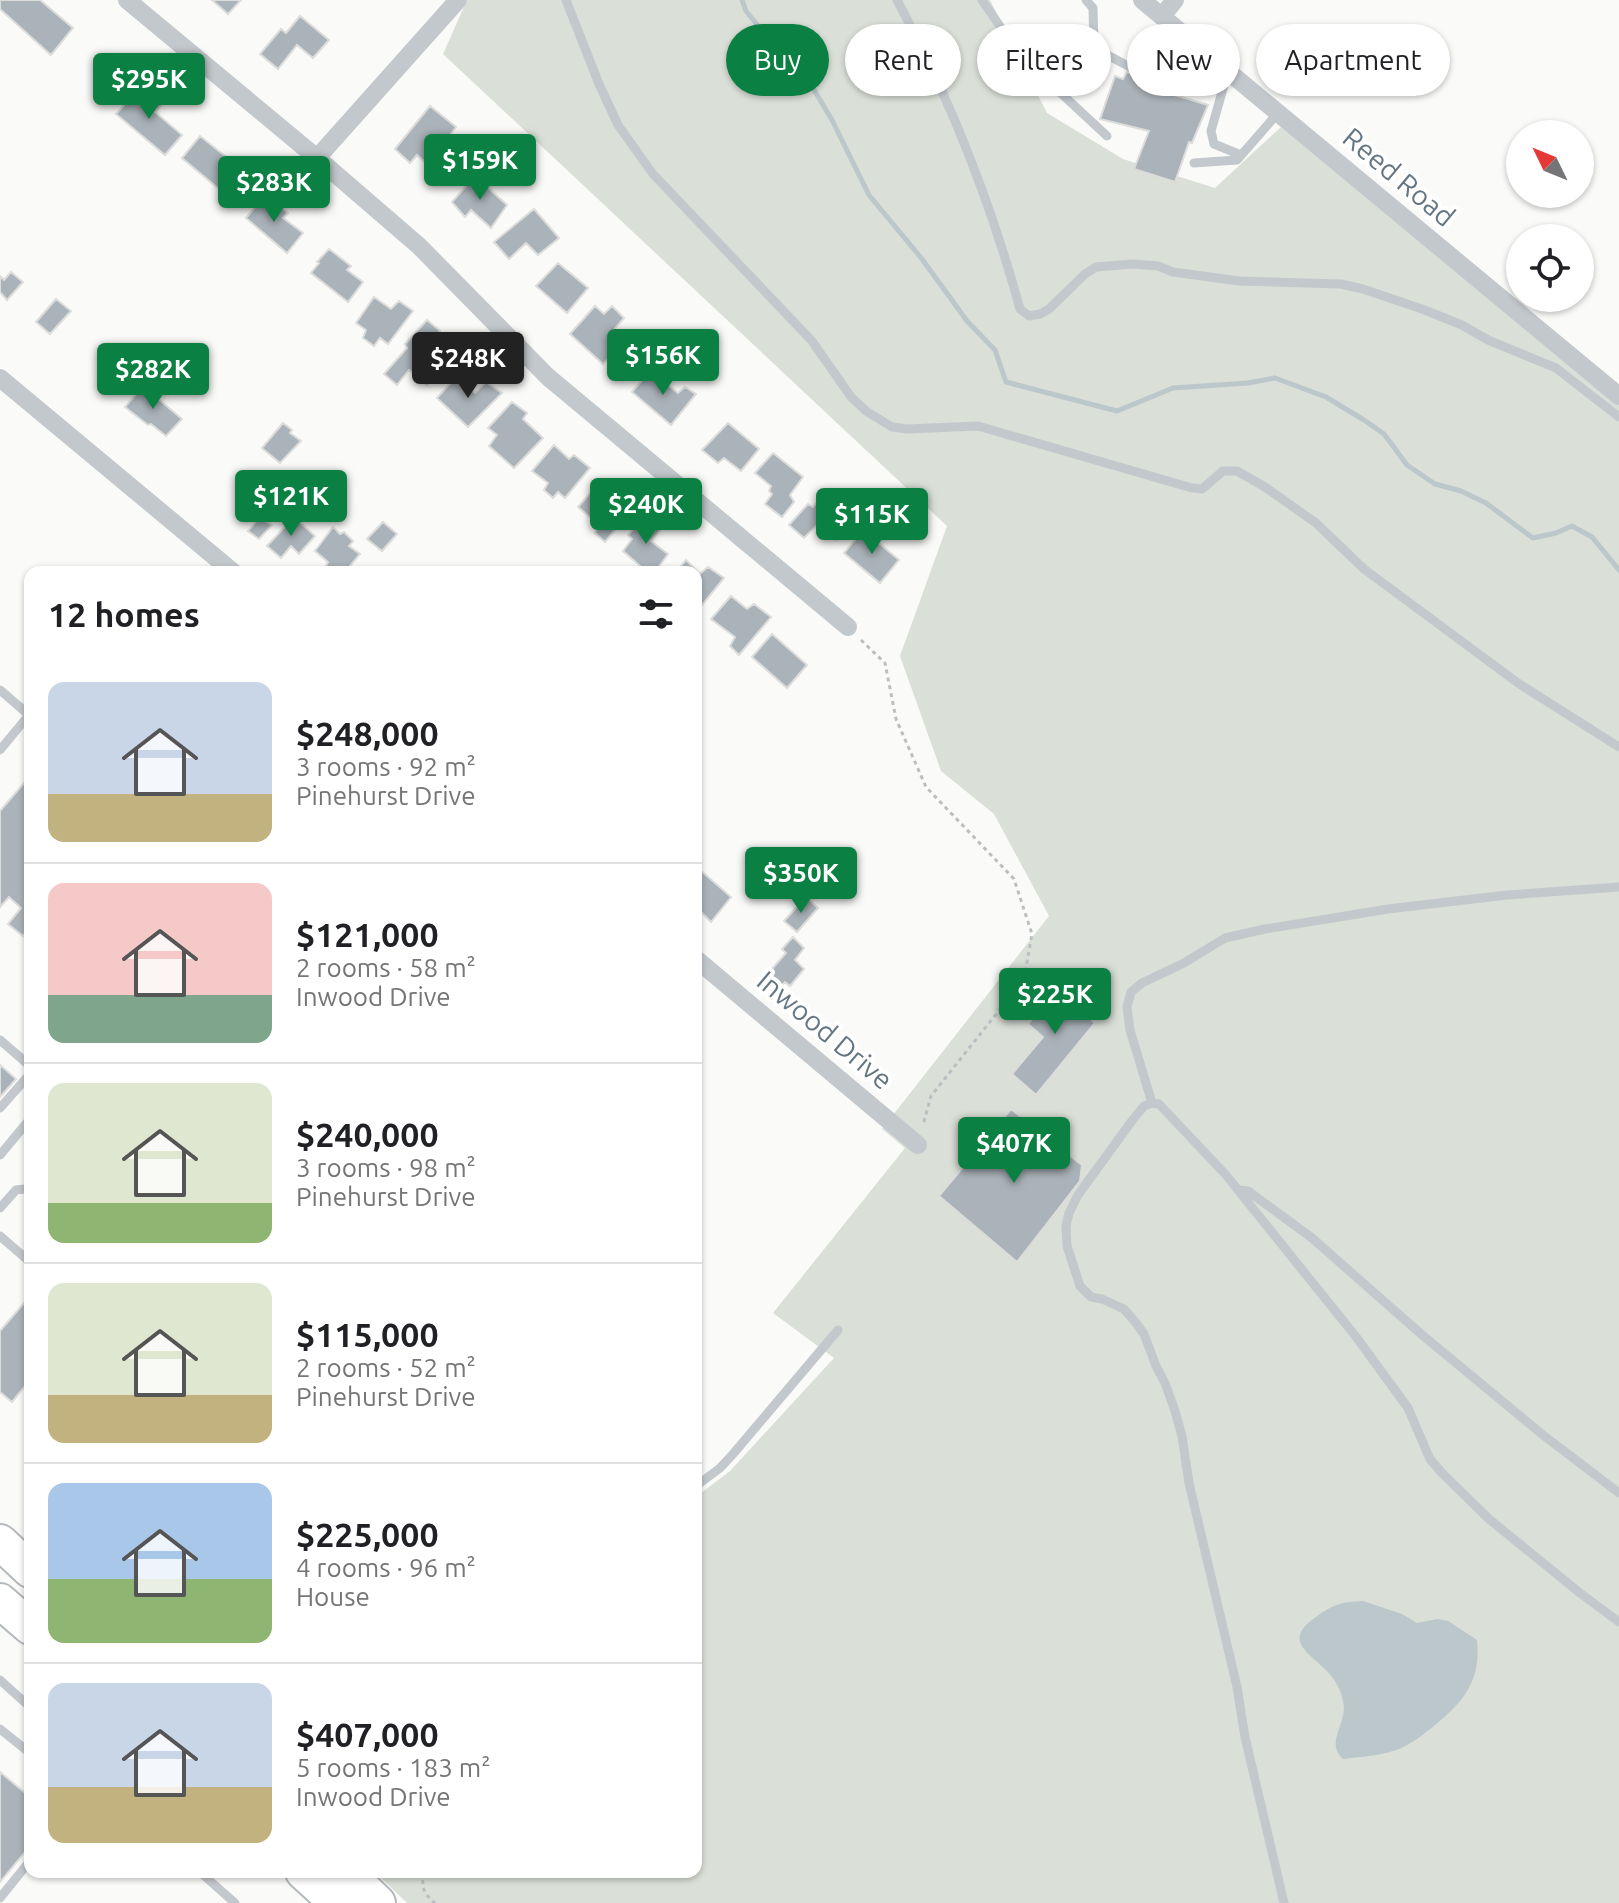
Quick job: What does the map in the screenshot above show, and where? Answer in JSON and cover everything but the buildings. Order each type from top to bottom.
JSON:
[{"type":"highway","points":[[0,1542],[24,1564]]},
{"type":"highway","points":[[0,1601],[24,1622]]},
{"type":"highway","points":[[315,1878],[338,1890],[378,1903]]},
{"type":"street","points":[[127,0],[419,246],[548,377],[848,627]]},
{"type":"street","points":[[317,158],[458,0]]},
{"type":"street","name":"Reed Road","points":[[1142,0],[1172,24]]},
{"type":"street","points":[[1162,16],[1175,0]]},
{"type":"street","name":"Reed Road","points":[[1240,81],[1619,396]]},
{"type":"street","points":[[0,378],[226,566]]},
{"type":"street","name":"Inwood Drive","points":[[702,964],[918,1145]]},
{"type":"lane","points":[[566,0],[618,125],[653,174],[812,341],[851,397],[866,411],[892,427],[978,426],[1192,488],[1202,489],[1223,471],[1237,471],[1316,523],[1364,569],[1518,683],[1619,747]]},
{"type":"lane","points":[[897,0],[926,54],[955,120],[996,228],[1024,314],[1040,314],[1049,309],[1096,267],[1133,264],[1239,281],[1341,284],[1422,309],[1556,368],[1619,417]]},
{"type":"lane","points":[[982,0],[998,24]]},
{"type":"lane","points":[[1087,0],[1093,8],[1093,24]]},
{"type":"lane","points":[[1064,96],[1107,136]]},
{"type":"lane","points":[[1221,96],[1211,131],[1214,144],[1241,155]]},
{"type":"lane","points":[[1194,163],[1237,160],[1278,113]]},
{"type":"lane","points":[[0,690],[24,711]]},
{"type":"lane","points":[[0,750],[24,721]]},
{"type":"lane","points":[[1152,1103],[1130,1030],[1127,1007],[1131,992],[1225,938],[1388,909],[1507,895],[1619,887]]},
{"type":"lane","points":[[0,1040],[24,1061]]},
{"type":"lane","points":[[0,1108],[24,1081]]},
{"type":"lane","points":[[1284,1903],[1175,1411],[1144,1334],[1124,1309],[1091,1297],[1080,1286],[1067,1246],[1066,1226],[1078,1195],[1144,1106],[1159,1104],[1181,1127],[1238,1190],[1325,1297],[1408,1408],[1430,1459],[1442,1473],[1489,1519],[1619,1622]]},
{"type":"lane","points":[[0,1155],[24,1126]]},
{"type":"lane","points":[[0,1208],[16,1190],[24,1189]]},
{"type":"lane","points":[[1238,1190],[1248,1191],[1312,1238],[1421,1334],[1619,1493]]},
{"type":"lane","points":[[0,1236],[24,1257]]},
{"type":"lane","points":[[702,1482],[733,1454],[838,1330]]},
{"type":"lane","points":[[0,1680],[24,1702]]},
{"type":"lane","points":[[0,1729],[24,1748]]},
{"type":"lane","points":[[0,1898],[24,1868]]},
{"type":"lane","points":[[207,1878],[235,1903]]},
{"type":"path","points":[[848,627],[885,663],[896,719],[926,787],[1014,879],[1032,934],[1024,979],[931,1096],[918,1145]]},
{"type":"path","points":[[422,1878],[423,1891],[435,1903]]},
{"type":"shaded area","points":[[467,0],[990,0],[1002,24],[977,24],[977,96],[1038,96],[1047,113],[1123,159],[1215,188],[1281,127],[1619,401],[1619,1903],[407,1903],[381,1878],[702,1878],[702,1492],[730,1471],[834,1358],[773,1313],[905,1148],[882,1129],[1049,916],[994,814],[941,771],[900,656],[947,526],[443,54]]},
{"type":"shaded area","points":[[1363,1601],[1402,1614],[1417,1623],[1438,1619],[1448,1621],[1477,1640],[1478,1656],[1476,1670],[1465,1694],[1448,1714],[1425,1733],[1393,1751],[1343,1759],[1336,1746],[1344,1709],[1342,1695],[1333,1678],[1304,1649],[1300,1634],[1305,1626],[1328,1609],[1343,1603]]},
{"type":"waterway","points":[[742,0],[746,11],[768,38],[801,68],[832,120],[869,195],[922,259],[967,321],[995,350],[1006,382],[1117,411],[1173,388],[1275,378],[1326,397],[1364,420],[1384,434],[1407,465],[1435,484],[1461,491],[1486,503],[1533,538],[1572,526],[1592,537],[1619,570]]}]
